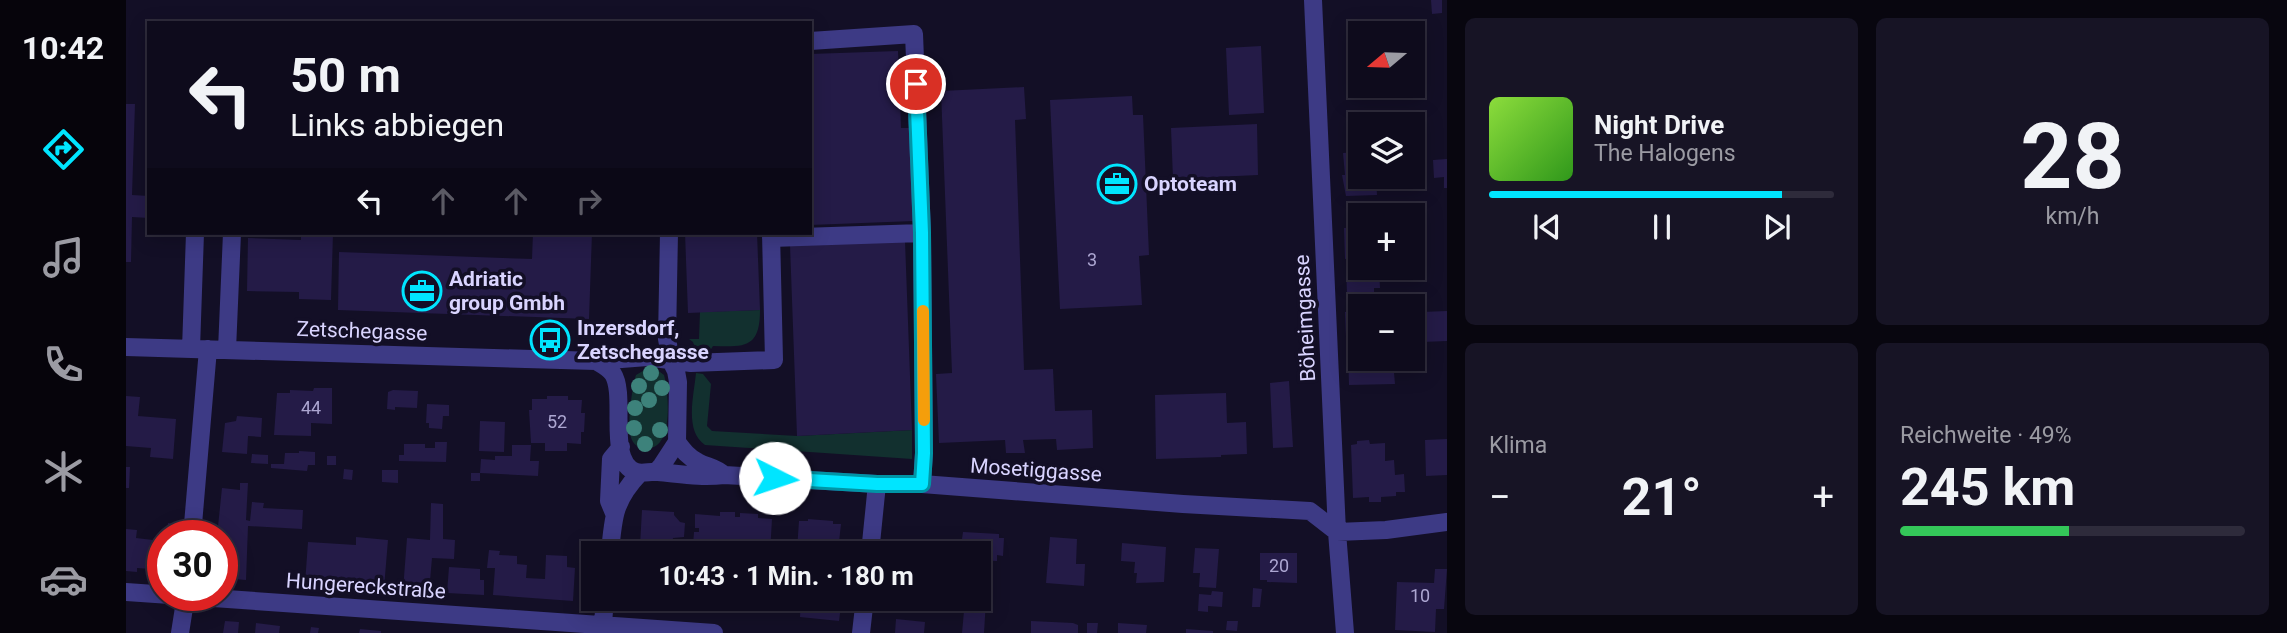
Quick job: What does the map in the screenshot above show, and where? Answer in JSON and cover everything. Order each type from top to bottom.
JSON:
[{"type":"street","name":"Böheimgasse","points":[[1313,0],[1337,532],[1345,633]]},
{"type":"street","points":[[812,41],[914,34],[922,233],[922,484]]},
{"type":"street","points":[[771,236],[922,233]]},
{"type":"street","points":[[193,520],[200,349],[195,235]]},
{"type":"street","points":[[228,350],[232,235]]},
{"type":"street","points":[[611,541],[614,513],[628,487],[648,472],[662,466],[677,442],[678,382],[667,339],[669,235]]},
{"type":"street","name":"Zetschegasse","points":[[126,347],[596,361],[647,357],[696,363],[774,360],[771,236]]},
{"type":"street","points":[[596,361],[611,371],[618,385],[623,459],[632,470],[648,472]]},
{"type":"street","name":"Mosetiggasse","points":[[677,442],[691,457],[724,475]]},
{"type":"street","points":[[614,513],[610,501],[611,458],[621,447]]},
{"type":"street","name":"Mosetiggasse","points":[[648,472],[710,477],[724,475],[922,484],[1310,511],[1337,532]]},
{"type":"street","points":[[871,541],[877,484]]},
{"type":"street","points":[[1337,532],[1386,530],[1447,522]]},
{"type":"street","name":"Hungereckstraße","points":[[126,592],[147,593]]},
{"type":"street","name":"Hungereckstraße","points":[[238,599],[714,633]]},
{"type":"street","points":[[180,633],[184,611]]},
{"type":"street","points":[[603,624],[604,611]]},
{"type":"street","points":[[861,633],[864,611]]},
{"type":"green space","points":[[760,310],[757,332],[748,343],[713,346],[708,354],[697,354],[693,342],[689,339],[699,339],[700,312]]},
{"type":"green space","points":[[648,368],[656,369],[664,375],[668,407],[661,441],[654,447],[645,448],[633,442],[630,418],[636,375]]},
{"type":"green space","points":[[696,373],[703,374],[711,384],[707,426],[712,431],[797,436],[912,430],[912,459],[705,445],[694,431],[692,422]]},
{"type":"building","points":[[1431,0],[1442,0],[1442,13],[1432,14]]},
{"type":"building","points":[[1261,46],[1264,113],[1229,115],[1226,48]]},
{"type":"building","points":[[898,51],[901,128],[911,128],[914,221],[812,225],[812,54]]},
{"type":"building","points":[[1024,87],[1026,119],[1015,120],[1024,370],[1053,369],[1055,411],[1092,410],[1093,448],[1057,450],[1056,439],[1023,440],[1025,453],[1006,453],[1005,440],[939,443],[936,374],[952,373],[941,91]]},
{"type":"building","points":[[1132,96],[1133,115],[1143,115],[1149,255],[1139,256],[1142,305],[1060,309],[1050,100]]},
{"type":"building","points":[[126,104],[135,104],[132,195],[147,196],[147,218],[132,217],[131,262],[126,262]]},
{"type":"building","points":[[1257,124],[1258,175],[1173,179],[1171,128]]},
{"type":"building","points":[[1343,153],[1348,153],[1348,189],[1377,189],[1377,195],[1346,196],[1342,175],[1345,175]]},
{"type":"building","points":[[1447,159],[1447,188],[1444,188],[1444,177],[1434,178],[1433,160]]},
{"type":"building","points":[[1344,228],[1348,228],[1348,259],[1345,259]]},
{"type":"building","points":[[301,235],[333,235],[331,300],[299,299],[299,292],[247,291],[248,238],[301,240]]},
{"type":"building","points":[[533,235],[592,235],[589,319],[338,310],[339,252],[532,259]]},
{"type":"building","points":[[685,235],[757,235],[760,310],[688,313]]},
{"type":"building","points":[[905,241],[912,430],[797,436],[790,245]]},
{"type":"building","points":[[1346,266],[1348,280],[1380,280],[1380,288],[1374,288],[1374,293],[1347,294]]},
{"type":"building","points":[[1388,292],[1407,292],[1407,294]]},
{"type":"building","points":[[1447,311],[1447,341],[1425,342],[1425,312]]},
{"type":"building","points":[[1345,312],[1348,312],[1348,337],[1346,337]]},
{"type":"building","points":[[1349,371],[1394,371],[1395,384],[1349,385]]},
{"type":"building","points":[[1289,381],[1293,447],[1273,448],[1270,383]]},
{"type":"building","points":[[314,388],[332,388],[332,424],[311,423],[311,436],[274,435],[277,393],[290,393],[290,390],[313,391]]},
{"type":"building","points":[[418,391],[417,408],[387,409],[388,392]]},
{"type":"building","points":[[1226,393],[1227,423],[1246,422],[1247,454],[1156,459],[1155,395]]},
{"type":"building","points":[[126,396],[140,397],[138,416],[176,419],[173,459],[150,457],[151,448],[126,446]]},
{"type":"building","points":[[547,396],[568,396],[568,400],[582,400],[581,413],[585,413],[581,444],[567,443],[567,451],[545,451],[545,443],[531,443],[529,410],[532,410],[532,399],[547,399]]},
{"type":"building","points":[[427,404],[449,405],[449,416],[443,416],[442,429],[429,428],[429,423],[426,423]]},
{"type":"building","points":[[237,416],[262,418],[261,437],[248,436],[247,454],[222,452],[225,423],[236,421]]},
{"type":"building","points":[[480,421],[505,422],[504,452],[479,451]]},
{"type":"building","points":[[1447,439],[1447,475],[1426,476],[1425,440]]},
{"type":"building","points":[[1369,440],[1370,444],[1385,443],[1385,461],[1394,460],[1395,475],[1404,474],[1405,492],[1381,497],[1381,502],[1369,502],[1369,497],[1353,498],[1351,445],[1357,444],[1357,441]]},
{"type":"building","points":[[435,442],[447,442],[446,462],[399,461],[399,455],[404,455],[404,444],[425,444],[425,448],[435,448]]},
{"type":"building","points":[[512,445],[531,445],[530,461],[539,461],[538,476],[480,473],[481,459],[495,460],[495,456],[512,456]]},
{"type":"building","points":[[315,452],[315,465],[308,465],[307,471],[271,468],[271,464],[284,464],[285,453]]},
{"type":"building","points":[[252,454],[268,455],[268,464],[251,463]]},
{"type":"building","points":[[327,456],[336,456],[336,465],[327,465]]},
{"type":"building","points":[[126,467],[130,467],[129,488],[126,488]]},
{"type":"building","points":[[344,469],[353,470],[352,480],[343,479]]},
{"type":"building","points":[[382,470],[398,470],[398,483],[382,482]]},
{"type":"building","points":[[471,473],[480,473],[480,481],[471,481]]},
{"type":"building","points":[[240,483],[248,483],[246,520],[250,521],[252,502],[264,503],[263,508],[303,510],[302,529],[248,526],[246,580],[238,579],[238,520],[219,520],[222,488],[240,490]]},
{"type":"building","points":[[431,503],[443,504],[443,539],[455,540],[454,559],[432,558],[429,592],[403,590],[407,538],[430,540]]},
{"type":"building","points":[[642,510],[674,512],[680,522],[685,523],[684,537],[673,538],[673,541],[640,541]]},
{"type":"building","points":[[720,512],[735,512],[735,517],[740,517],[740,513],[758,514],[758,518],[772,519],[771,541],[693,541],[694,532],[699,532],[699,528],[695,528],[695,514],[720,516]]},
{"type":"building","points":[[799,521],[833,521],[833,524],[841,524],[839,541],[798,541]]},
{"type":"building","points":[[126,529],[137,530],[136,538],[147,539],[147,569],[137,568],[137,572],[126,571]]},
{"type":"building","points":[[963,532],[999,534],[999,538],[1004,538],[1003,556],[997,555],[997,561],[991,561],[991,541],[962,541]]},
{"type":"building","points":[[356,537],[388,540],[384,588],[343,583],[343,587],[305,584],[308,542],[356,545]]},
{"type":"building","points":[[1050,537],[1077,539],[1076,564],[1085,564],[1084,586],[1046,583]]},
{"type":"building","points":[[1122,543],[1166,547],[1164,582],[1136,583],[1135,562],[1121,561]]},
{"type":"building","points":[[1195,548],[1219,549],[1216,588],[1199,587],[1200,573],[1193,573]]},
{"type":"building","points":[[489,550],[500,551],[499,555],[517,556],[517,564],[527,565],[526,578],[545,579],[546,555],[567,556],[567,567],[575,568],[573,601],[493,595],[495,568],[487,568]]},
{"type":"building","points":[[1260,553],[1297,553],[1297,583],[1260,580]]},
{"type":"building","points":[[449,567],[480,569],[480,580],[484,580],[484,595],[447,593]]},
{"type":"building","points":[[1435,569],[1447,569],[1444,609],[1436,609],[1435,632],[1395,630],[1397,582],[1434,583]]},
{"type":"building","points":[[1253,588],[1262,589],[1260,607],[1252,607]]},
{"type":"building","points":[[1212,591],[1223,592],[1222,607],[1208,606],[1208,612],[1198,611],[1199,594],[1211,595]]},
{"type":"building","points":[[800,611],[840,611],[839,621],[800,617]]},
{"type":"building","points":[[964,611],[985,611],[984,633],[962,633]]},
{"type":"building","points":[[896,619],[925,622],[924,633],[895,633]]},
{"type":"building","points":[[225,621],[239,622],[238,633],[223,633]]},
{"type":"building","points":[[1031,621],[1073,623],[1078,625],[1078,633],[1031,633]]},
{"type":"building","points":[[1227,621],[1238,621],[1237,631],[1226,630]]},
{"type":"building","points":[[256,623],[280,626],[279,633],[255,633]]},
{"type":"building","points":[[1087,623],[1098,623],[1097,633],[1087,633]]},
{"type":"building","points":[[1118,623],[1147,625],[1146,633],[1118,633]]},
{"type":"building","points":[[311,627],[319,628],[318,633],[310,633]]},
{"type":"building","points":[[360,629],[381,631],[381,633],[359,633]]},
{"type":"building","points":[[1186,629],[1213,631],[1213,633],[1186,633]]},
{"type":"slow traffic","points":[[923,311],[924,420]]},
{"type":"place","name":"Optoteam","points":[[1117,184]]},
{"type":"place","name":"Adriatic group Gmbh","points":[[422,291]]},
{"type":"place","name":"Inzersdorf, Zetschegasse","points":[[550,340]]},
{"type":"route","points":[[775,478],[922,484],[922,233],[916,84]]}]
